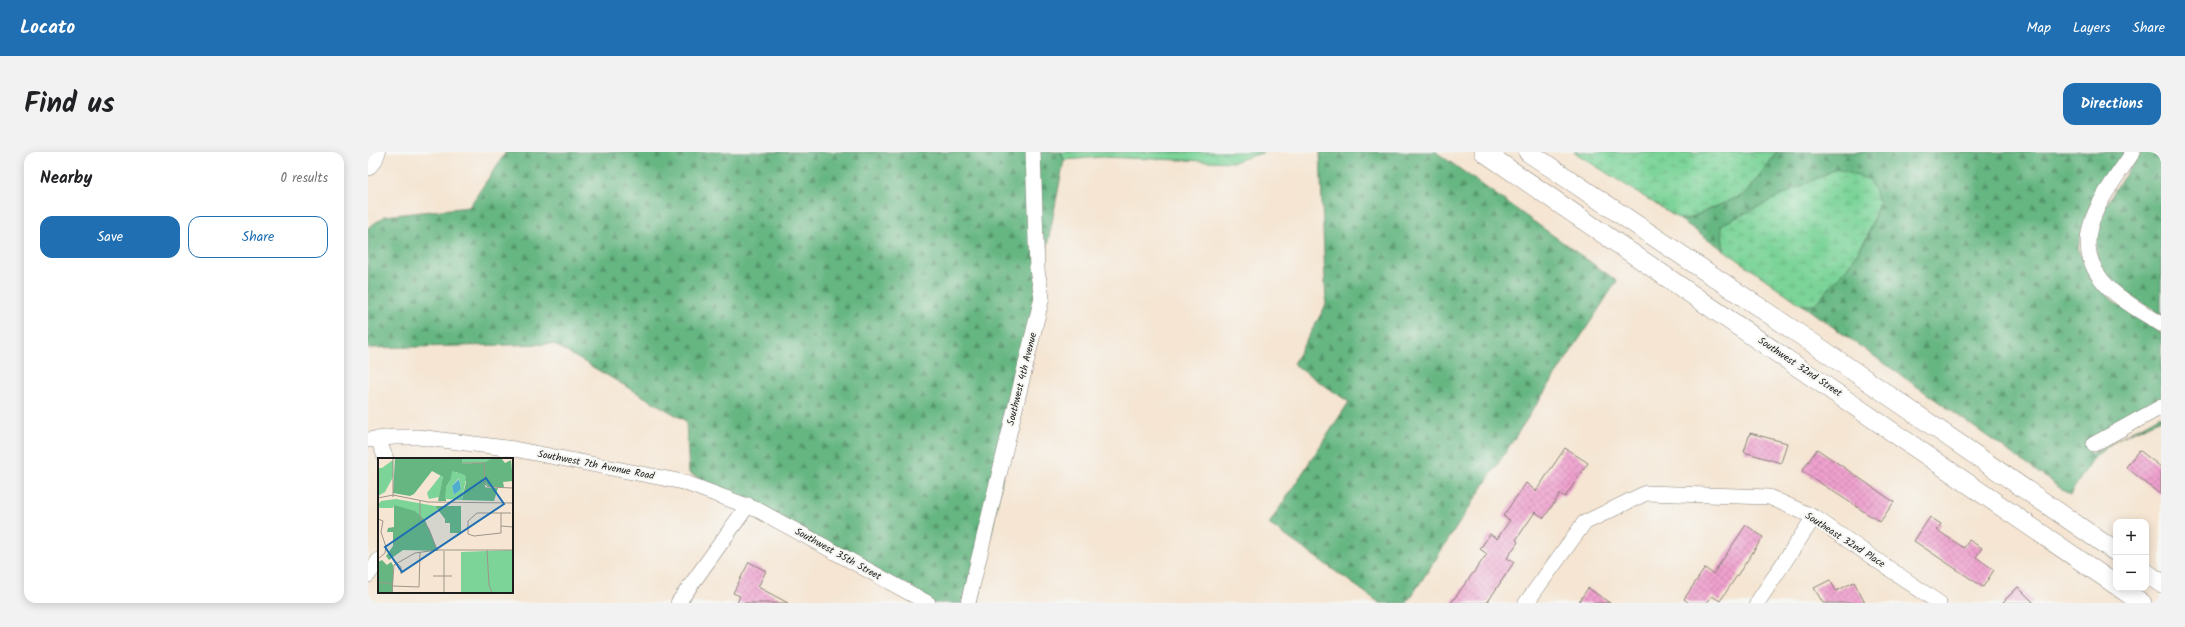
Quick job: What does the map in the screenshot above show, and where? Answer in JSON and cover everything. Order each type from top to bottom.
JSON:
[{"type":"main road","name":"Southwest 32nd Street","points":[[1484,152],[2113,583]]},
{"type":"main road","points":[[1528,152],[1820,348],[2113,550]]},
{"type":"main road","points":[[2149,575],[2161,583]]},
{"type":"main road","points":[[2124,591],[2142,603]]},
{"type":"street","points":[[368,168],[375,160],[378,152]]},
{"type":"street","name":"Southwest 4th Avenue","points":[[968,603],[1042,297],[1037,270],[1032,152]]},
{"type":"street","points":[[2133,152],[2094,212],[2087,234],[2087,248],[2099,276],[2111,290],[2161,324]]},
{"type":"street","points":[[2094,444],[2161,407]]},
{"type":"street","name":"Southwest 7th Avenue Road","points":[[373,440],[418,437],[514,449],[684,482],[748,506]]},
{"type":"street","points":[[373,440],[385,458]]},
{"type":"street","name":"Southeast 32nd Place","points":[[1526,603],[1584,523],[1646,493],[1769,497],[1814,517],[1939,603]]},
{"type":"street","points":[[678,603],[748,506]]},
{"type":"street","name":"Southwest 35th Street","points":[[748,506],[928,603]]},
{"type":"street","points":[[1757,603],[1814,517]]},
{"type":"street","points":[[368,575],[378,561]]},
{"type":"green space","points":[[506,152],[1061,152],[1064,160],[978,603],[918,603],[809,533],[689,473],[686,421],[553,344],[368,348],[368,228],[385,216],[469,207]]},
{"type":"green space","points":[[1061,152],[1265,152],[1233,162],[1102,157],[1064,160]]},
{"type":"green space","points":[[1320,152],[1436,152],[1617,281],[1407,603],[1380,603],[1269,524],[1349,402],[1293,364],[1326,305]]},
{"type":"green space","points":[[1574,152],[1777,152],[1745,194],[1687,219],[1679,219]]},
{"type":"green space","points":[[1777,152],[2125,152],[2096,195],[2085,219],[2081,231],[2080,244],[2078,245],[2080,256],[2082,256],[2088,270],[2104,292],[2125,309],[2161,333],[2161,399],[2085,442],[2090,454],[2116,440],[2093,458],[2070,495],[1802,305],[1814,305],[1848,267],[1867,238],[1879,202],[1836,169],[1722,225],[1724,250],[1679,219],[1687,219],[1745,194]]},
{"type":"green space","points":[[2141,152],[2161,152],[2161,315],[2120,288],[2115,283],[2102,267],[2096,250],[2096,233],[2101,216],[2109,200]]},
{"type":"green space","points":[[1836,169],[1870,180],[1879,202],[1867,237],[1848,267],[1814,305],[1802,305],[1724,250],[1721,225]]},
{"type":"green space","points":[[2161,415],[2161,419],[2119,438]]},
{"type":"building","points":[[1750,433],[1787,443],[1781,463],[1744,452]]},
{"type":"building","points":[[1565,448],[1588,463],[1565,497],[1560,494],[1544,518],[1535,512],[1516,540],[1518,542],[1507,558],[1514,562],[1487,603],[1451,603],[1487,554],[1480,549],[1490,534],[1497,539],[1510,520],[1503,516],[1526,483],[1536,491]]},
{"type":"building","points":[[1817,449],[1894,502],[1880,522],[1802,471]]},
{"type":"building","points":[[2139,450],[2161,467],[2161,495],[2126,467]]},
{"type":"building","points":[[1930,517],[1941,524],[1937,530],[1964,548],[1969,540],[1982,548],[1976,557],[1994,570],[1983,587],[1914,541]]},
{"type":"building","points":[[1746,525],[1763,537],[1720,601],[1712,596],[1707,603],[1689,603],[1684,599],[1705,568],[1713,574]]},
{"type":"building","points":[[749,562],[766,571],[758,587],[788,603],[737,603],[740,596],[733,593]]},
{"type":"building","points":[[1830,580],[1836,591],[1854,582],[1865,603],[1823,603],[1814,588]]},
{"type":"building","points":[[2018,587],[2034,603],[2002,603]]},
{"type":"building","points":[[1588,588],[1610,603],[1578,603]]}]
